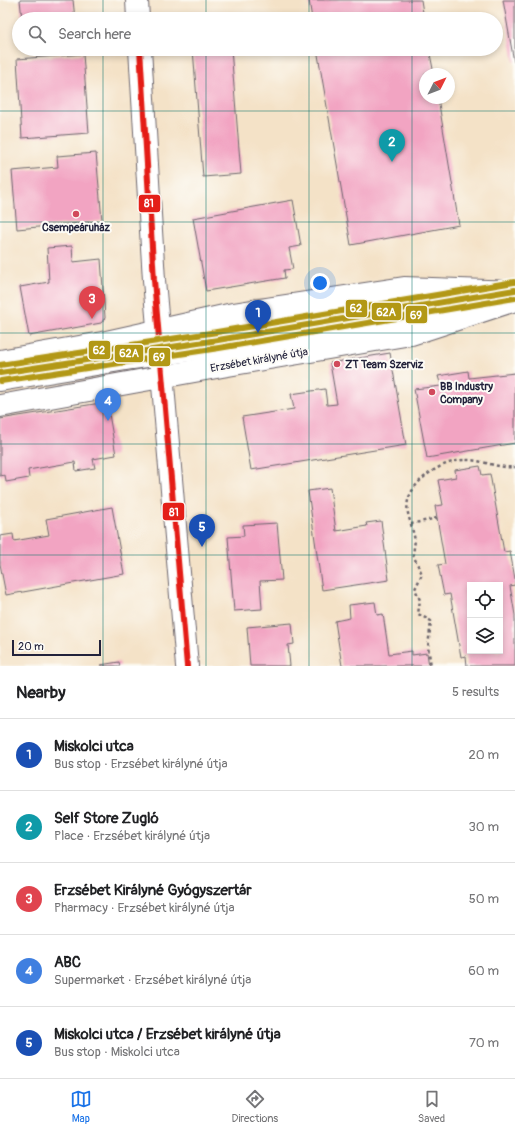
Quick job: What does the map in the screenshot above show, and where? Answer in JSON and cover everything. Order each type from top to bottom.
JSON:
[{"type":"street","points":[[137,0],[138,12]]},
{"type":"street","points":[[140,56],[158,329],[187,666]]},
{"type":"street","points":[[0,360],[102,343],[158,329],[233,314],[404,288],[515,292]]},
{"type":"street","name":"Erzsébet királyné útja","points":[[0,380],[160,354],[226,345],[515,297]]},
{"type":"street","name":"Erzsébet királyné útja","points":[[0,406],[411,334],[515,300]]},
{"type":"path","points":[[431,666],[428,647],[431,621],[418,614],[420,600],[415,589],[422,574],[413,555],[415,540],[407,510],[409,495],[419,481],[450,462],[467,460],[502,467],[515,467]]},
{"type":"path","points":[[410,524],[437,518]]},
{"type":"building","points":[[20,0],[73,0],[74,12],[21,12]]},
{"type":"building","points":[[309,0],[421,0],[423,12],[311,12]]},
{"type":"building","points":[[503,0],[515,0],[515,62],[514,62]]},
{"type":"building","points":[[57,56],[83,56],[89,133],[22,138],[17,59]]},
{"type":"building","points":[[194,56],[232,56],[241,174],[203,177]]},
{"type":"building","points":[[318,56],[430,56],[433,68],[419,68],[419,104],[439,104],[459,225],[351,245]]},
{"type":"building","points":[[96,153],[102,221],[17,229],[12,171],[58,167],[57,156]]},
{"type":"building","points":[[293,200],[301,246],[289,248],[293,269],[284,270],[285,278],[206,291],[193,218]]},
{"type":"building","points":[[72,246],[73,262],[101,259],[105,318],[101,323],[29,336],[20,287],[49,282],[47,248]]},
{"type":"building","points":[[390,353],[406,445],[251,470],[242,417],[294,409],[291,394],[325,389],[327,405],[337,404],[330,363]]},
{"type":"building","points":[[468,371],[469,378],[515,373],[515,443],[427,458],[414,389],[441,386],[438,376]]},
{"type":"building","points":[[107,402],[116,455],[93,459],[95,468],[76,471],[75,462],[28,470],[29,478],[6,482],[5,475],[0,476],[0,419]]},
{"type":"building","points":[[480,466],[482,475],[490,474],[504,552],[510,551],[515,579],[515,585],[510,586],[515,615],[515,666],[467,666],[466,656],[461,657],[450,594],[444,595],[438,565],[445,564],[435,506],[443,505],[438,480],[456,477],[455,470]]},
{"type":"building","points":[[330,488],[336,531],[367,526],[366,523],[381,521],[389,580],[322,590],[308,491]]},
{"type":"building","points":[[112,507],[124,574],[6,595],[0,564],[0,536],[13,534],[14,541],[49,535],[46,519]]},
{"type":"building","points":[[277,523],[282,580],[260,581],[262,609],[234,611],[228,537],[244,536],[243,525]]},
{"type":"building","points":[[375,602],[377,615],[383,614],[389,654],[412,651],[412,655],[427,653],[429,666],[342,666],[335,621],[350,618],[349,605]]},
{"type":"building","points":[[292,623],[294,644],[288,645],[290,666],[250,666],[247,627]]},
{"type":"building","points":[[119,662],[120,666],[100,665]]},
{"type":"transit line","name":"81","points":[[140,56],[154,280],[187,666]]},
{"type":"transit line","name":"62","points":[[0,365],[217,332],[514,282]]},
{"type":"transit line","name":"62A","points":[[0,373],[218,340],[515,290]]},
{"type":"transit line","name":"69","points":[[1,381],[219,348],[515,298]]},
{"type":"place","name":"Self Store Zugló","points":[[392,162]]},
{"type":"place","name":"Csempeáruház","points":[[76,214]]},
{"type":"place","name":"Erzsébet Királyné Gyógyszertár","points":[[92,319]]},
{"type":"place","name":"Miskolci utca","points":[[258,333]]},
{"type":"place","name":"ZT Team Szerviz","points":[[337,364]]},
{"type":"place","name":"BB Industry Company","points":[[432,392]]},
{"type":"place","name":"ABC","points":[[108,421]]},
{"type":"place","name":"Miskolci utca / Erzsébet királyné útja","points":[[202,547]]}]
